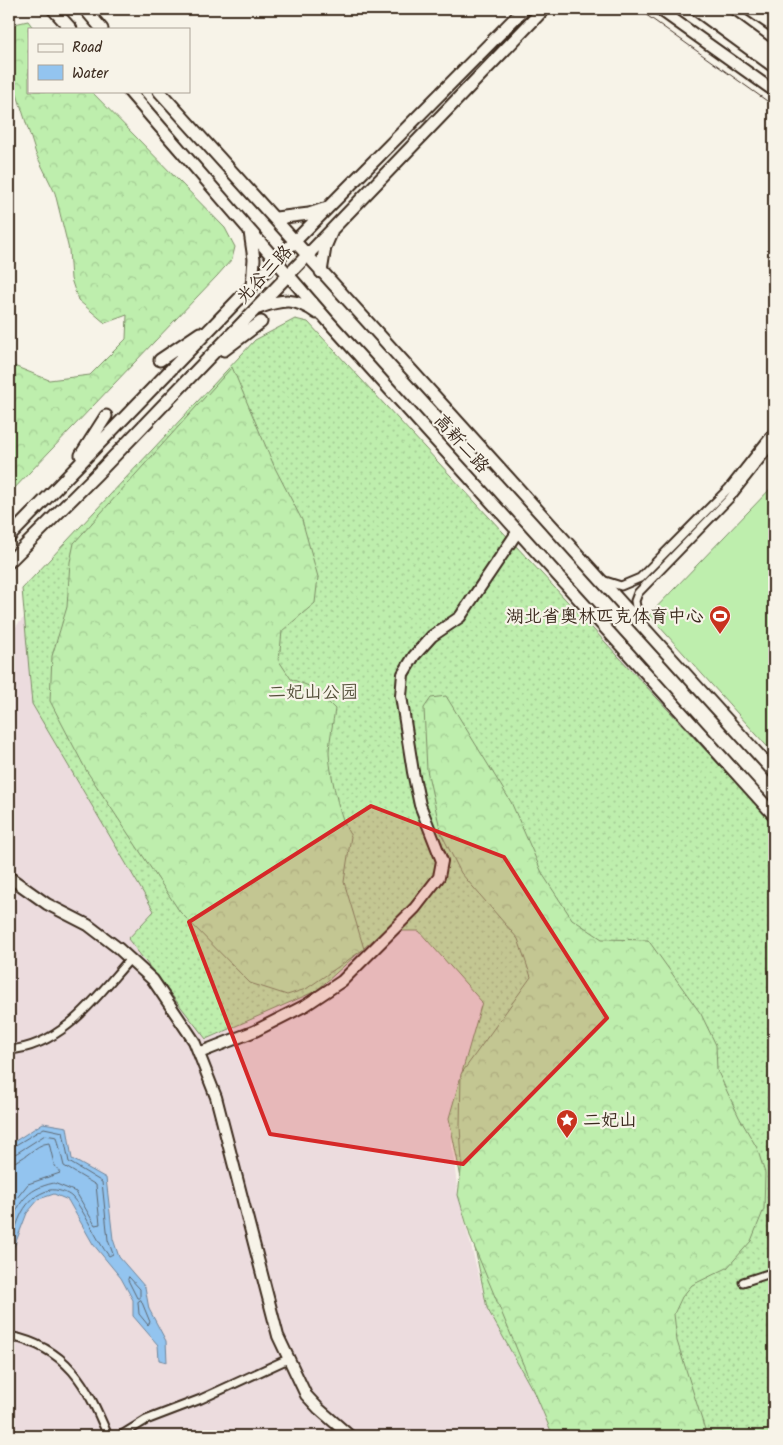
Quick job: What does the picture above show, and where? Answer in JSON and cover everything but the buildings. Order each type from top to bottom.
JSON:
[{"type":"highway","points":[[696,9],[774,66]]},
{"type":"highway","points":[[713,9],[774,54]]},
{"type":"main road","points":[[53,9],[70,28]]},
{"type":"main road","points":[[85,9],[101,28]]},
{"type":"main road","name":"光谷三路","points":[[9,537],[294,242],[524,9]]},
{"type":"main road","name":"光谷三路","points":[[9,562],[197,370],[305,255],[334,228],[544,9]]},
{"type":"main road","name":"高新二路","points":[[129,92],[329,322],[774,815]]},
{"type":"main road","name":"高新二路","points":[[160,92],[276,218],[305,255],[602,580],[774,772]]},
{"type":"main road","points":[[276,218],[309,214],[328,208]]},
{"type":"main road","points":[[247,226],[251,236],[254,259],[252,287]]},
{"type":"main road","points":[[321,272],[325,247],[334,228]]},
{"type":"main road","points":[[254,310],[281,300],[295,301],[307,306],[329,322]]},
{"type":"main road","points":[[160,360],[218,322]]},
{"type":"main road","points":[[197,370],[261,322]]},
{"type":"main road","points":[[68,476],[106,416]]},
{"type":"main road","points":[[9,529],[24,521]]},
{"type":"street","points":[[659,9],[774,91]]},
{"type":"street","points":[[748,9],[774,27]]},
{"type":"street","points":[[602,580],[622,586],[640,578],[729,488],[774,431]]},
{"type":"street","points":[[640,624],[635,606],[638,594],[729,498],[774,442]]},
{"type":"street","points":[[199,1053],[256,1031],[306,1005],[342,981],[415,908],[439,877],[442,861],[420,805],[413,772],[401,696],[403,674],[414,656],[432,636],[460,617],[518,531]]},
{"type":"street","points":[[9,877],[47,904],[88,925],[153,980],[180,1018],[210,1076],[278,1336],[306,1395],[319,1410],[350,1436]]},
{"type":"street","points":[[9,1050],[39,1042],[60,1032],[79,1016],[130,960]]},
{"type":"street","points":[[743,1282],[774,1272]]},
{"type":"street","points":[[9,1336],[33,1342],[48,1349],[77,1374],[88,1390],[108,1436]]},
{"type":"street","points":[[120,1436],[146,1420],[200,1399],[288,1359]]},
{"type":"highlighted area","points":[[371,806],[504,857],[607,1018],[463,1164],[270,1134],[189,922]]},
{"type":"shaded area","points":[[295,319],[774,816],[774,846],[534,982],[449,1118],[458,1195],[487,1308],[558,1436],[9,1436],[9,634]]},
{"type":"green space","points":[[28,21],[33,28],[28,28],[28,92],[92,92],[225,228],[235,247],[232,259],[217,276],[9,494],[9,364],[49,380],[90,375],[126,339],[127,315],[105,323],[78,300],[71,279],[69,250],[55,193],[36,154],[9,69],[10,25]]},
{"type":"green space","name":"二妃山公园","points":[[295,319],[308,322],[774,824],[774,1436],[558,1436],[487,1308],[449,1118],[482,1002],[419,931],[383,931],[316,991],[206,1039],[128,939],[154,911],[32,704],[22,589],[255,340]]},
{"type":"green space","points":[[232,367],[275,468],[302,520],[318,577],[315,603],[282,631],[279,661],[291,679],[314,688],[335,709],[329,746],[329,759],[339,808],[351,836],[344,882],[364,949],[306,989],[287,995],[250,983],[180,912],[86,770],[50,701],[52,656],[67,607],[70,562],[74,543]]},
{"type":"green space","name":"湖北省奥林匹克体育中心","points":[[774,485],[774,754],[649,615]]},
{"type":"green space","points":[[446,696],[511,802],[543,875],[572,919],[602,939],[648,940],[701,1014],[716,1045],[717,1070],[739,1117],[757,1148],[765,1173],[764,1209],[751,1241],[727,1268],[692,1285],[682,1297],[674,1314],[677,1341],[707,1436],[553,1436],[471,1239],[458,1195],[462,1162],[460,1126],[461,1074],[531,977],[518,939],[461,873],[441,833],[427,770],[424,708],[431,698]]},
{"type":"water","points":[[43,1123],[67,1127],[72,1159],[106,1178],[113,1239],[119,1257],[145,1287],[149,1309],[166,1341],[167,1362],[159,1360],[158,1345],[133,1316],[133,1300],[121,1278],[93,1244],[68,1200],[54,1194],[39,1199],[27,1213],[12,1252],[9,1252],[9,1145]]},
{"type":"tram line","points":[[638,9],[774,106]]},
{"type":"place","name":"湖北省奥林匹克体育中心","points":[[720,635]]},
{"type":"place","name":"二妃山","points":[[567,1139]]}]
